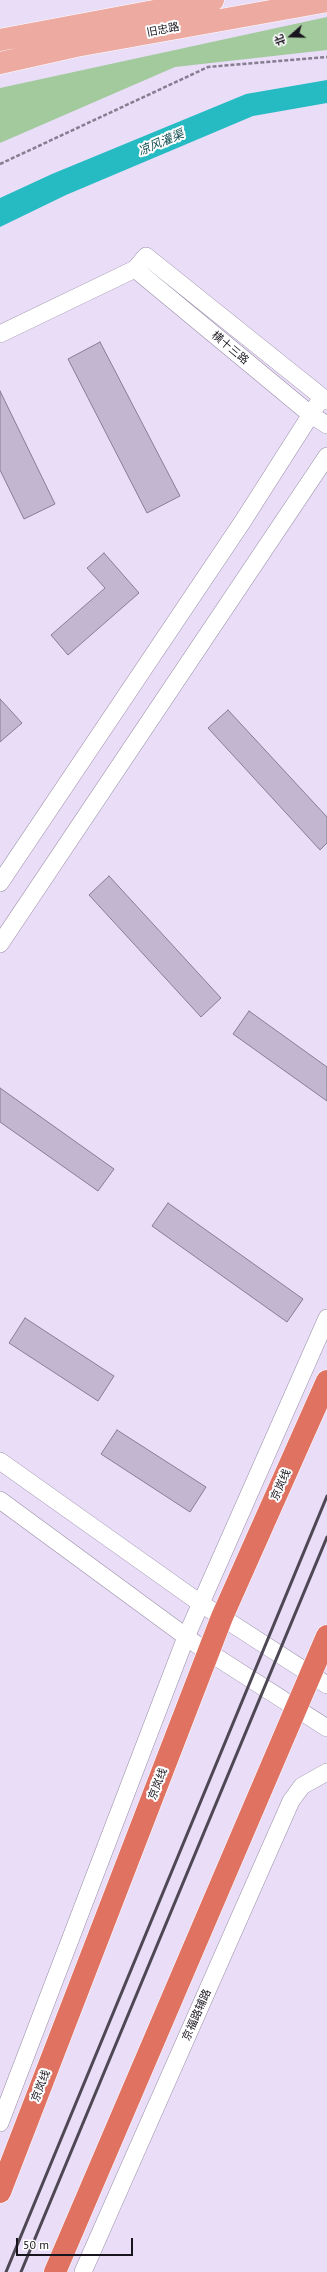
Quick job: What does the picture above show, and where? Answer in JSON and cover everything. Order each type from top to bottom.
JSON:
[{"type":"highway","name":"京岚线","points":[[0,2192],[222,1617],[327,1381]]},
{"type":"highway","points":[[55,2272],[296,1709],[319,1679],[327,1636]]},
{"type":"main road","points":[[0,40],[213,0]]},
{"type":"main road","name":"旧忠路","points":[[0,63],[92,44],[327,1]]},
{"type":"street","name":"横十三路","points":[[324,399],[146,256],[135,269],[310,414],[327,425]]},
{"type":"street","points":[[0,334],[135,269]]},
{"type":"street","points":[[0,883],[243,522],[310,414],[324,399]]},
{"type":"street","points":[[0,944],[327,456]]},
{"type":"street","points":[[0,2123],[186,1637],[327,1318]]},
{"type":"street","points":[[0,1461],[200,1604],[319,1679]]},
{"type":"street","points":[[0,1500],[186,1637],[327,1728]]},
{"type":"street","name":"京福路辅路","points":[[83,2272],[291,1801],[302,1786],[327,1772]]},
{"type":"path","points":[[0,164],[208,67],[327,57]]},
{"type":"shaded area","points":[[327,17],[327,50],[175,67],[0,143],[0,88]]},
{"type":"water","name":"凉风灌渠","points":[[327,80],[327,103],[253,116],[66,195],[0,227],[0,198],[52,174],[246,94]]},
{"type":"building","points":[[100,342],[180,496],[147,513],[68,359]]},
{"type":"building","points":[[0,391],[55,504],[24,519],[0,470]]},
{"type":"building","points":[[104,553],[139,593],[68,655],[51,635],[105,588],[87,568]]},
{"type":"building","points":[[0,699],[22,723],[0,742]]},
{"type":"building","points":[[228,710],[327,817],[327,843],[320,850],[208,728]]},
{"type":"building","points":[[109,876],[221,998],[201,1017],[89,895]]},
{"type":"building","points":[[249,1011],[327,1067],[327,1101],[233,1034]]},
{"type":"building","points":[[0,1088],[114,1169],[98,1191],[0,1122]]},
{"type":"building","points":[[168,1203],[303,1299],[287,1322],[152,1226]]},
{"type":"building","points":[[25,1318],[114,1376],[98,1401],[9,1343]]},
{"type":"building","points":[[117,1430],[206,1487],[190,1512],[101,1454]]},
{"type":"railway","points":[[6,2272],[327,1496]]},
{"type":"railway","points":[[21,2272],[327,1537]]}]
